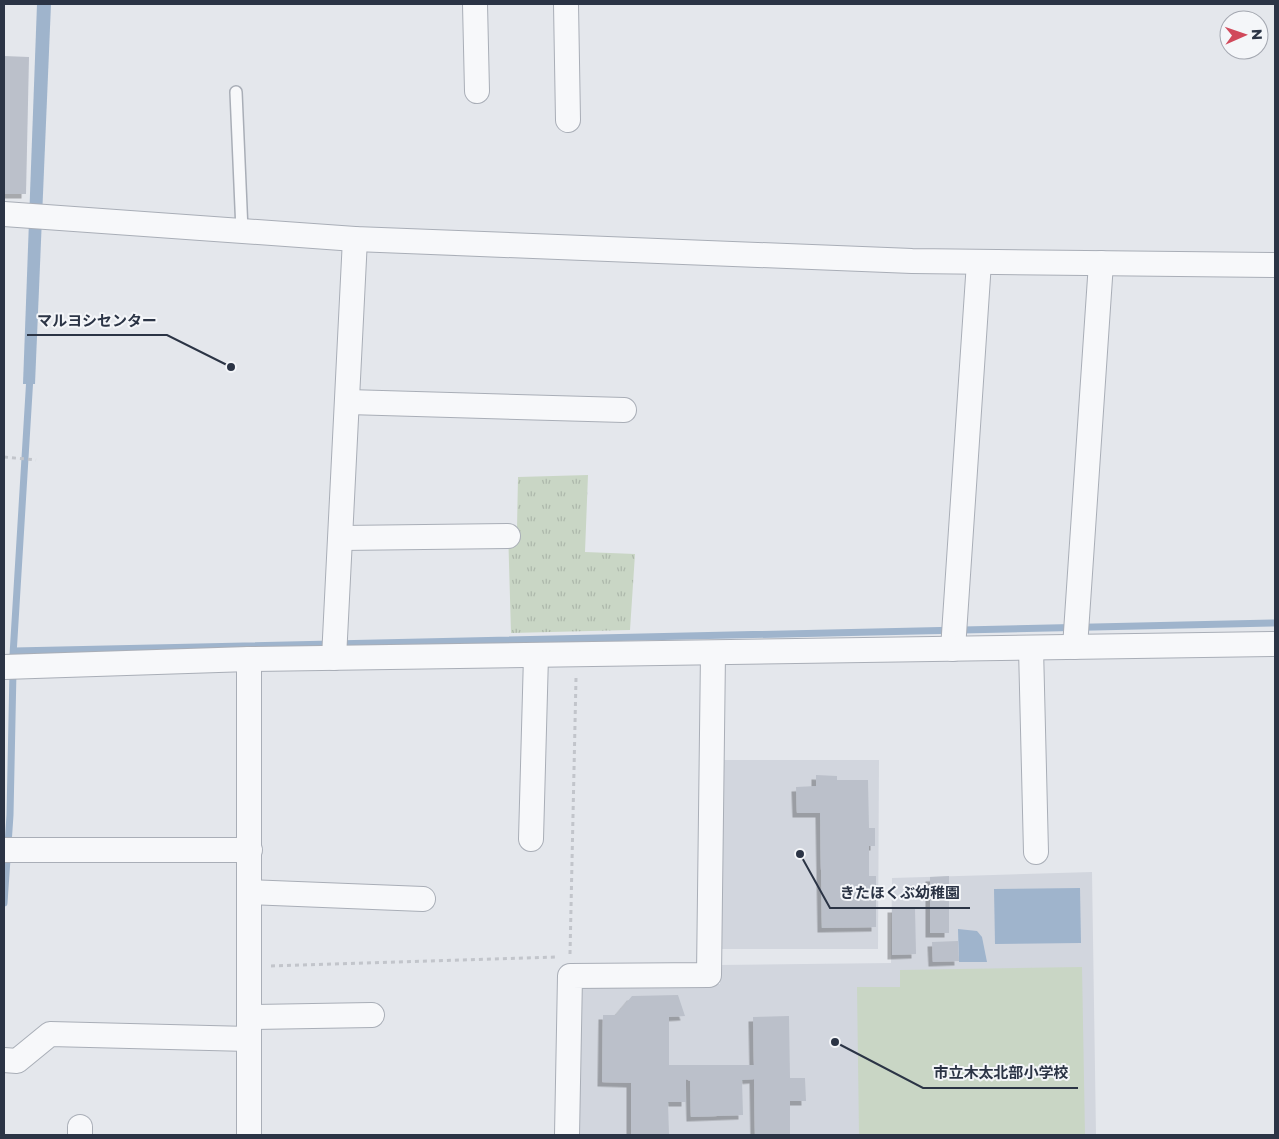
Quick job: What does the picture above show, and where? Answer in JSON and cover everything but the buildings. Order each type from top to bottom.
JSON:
[{"type":"street","points":[[475,4],[477,91]]},
{"type":"street","points":[[566,4],[568,120]]},
{"type":"street","points":[[25,216],[355,239],[912,262],[1275,265]]},
{"type":"street","points":[[334,658],[355,239]]},
{"type":"street","points":[[953,649],[979,262]]},
{"type":"street","points":[[1075,647],[1101,263]]},
{"type":"street","points":[[348,402],[624,410]]},
{"type":"street","points":[[341,538],[508,536]]},
{"type":"street","points":[[4,667],[249,659],[1275,644]]},
{"type":"street","points":[[1031,648],[1036,852]]},
{"type":"street","points":[[567,1135],[570,967],[709,975],[713,653]]},
{"type":"street","points":[[531,839],[536,656]]},
{"type":"street","points":[[249,659],[249,1135]]},
{"type":"street","points":[[4,850],[250,850]]},
{"type":"street","points":[[250,892],[423,899]]},
{"type":"street","points":[[4,1060],[17,1061],[50,1034],[250,1028],[372,1015]]},
{"type":"lane","points":[[236,92],[242,231]]},
{"type":"path","points":[[4,457],[36,460]]},
{"type":"path","points":[[250,967],[570,967],[576,655]]},
{"type":"shaded area","points":[[722,760],[879,760],[878,949],[722,949]]},
{"type":"shaded area","points":[[1092,872],[1096,1135],[575,1135],[575,984],[720,984],[719,965],[891,963],[892,878]]},
{"type":"green space","points":[[588,475],[585,552],[635,554],[630,630],[511,633],[508,529],[517,528],[518,477]]},
{"type":"green space","points":[[1082,967],[1085,1135],[859,1135],[857,987],[900,987],[900,970]]},
{"type":"water","points":[[37,4],[51,4],[35,384],[23,384]]},
{"type":"water","points":[[1080,888],[1081,943],[995,944],[994,889]]},
{"type":"water","points":[[958,929],[977,931],[982,937],[987,962],[959,962]]},
{"type":"waterway","points":[[13,655],[30,376]]},
{"type":"waterway","points":[[14,651],[1275,623]]},
{"type":"waterway","points":[[4,903],[10,815],[13,671]]},
{"type":"place","name":"マルヨシセンター","points":[[231,367]]},
{"type":"place","name":"きたほくぶ幼稚園","points":[[800,854]]},
{"type":"place","name":"市立木太北部小学校","points":[[835,1042]]}]
